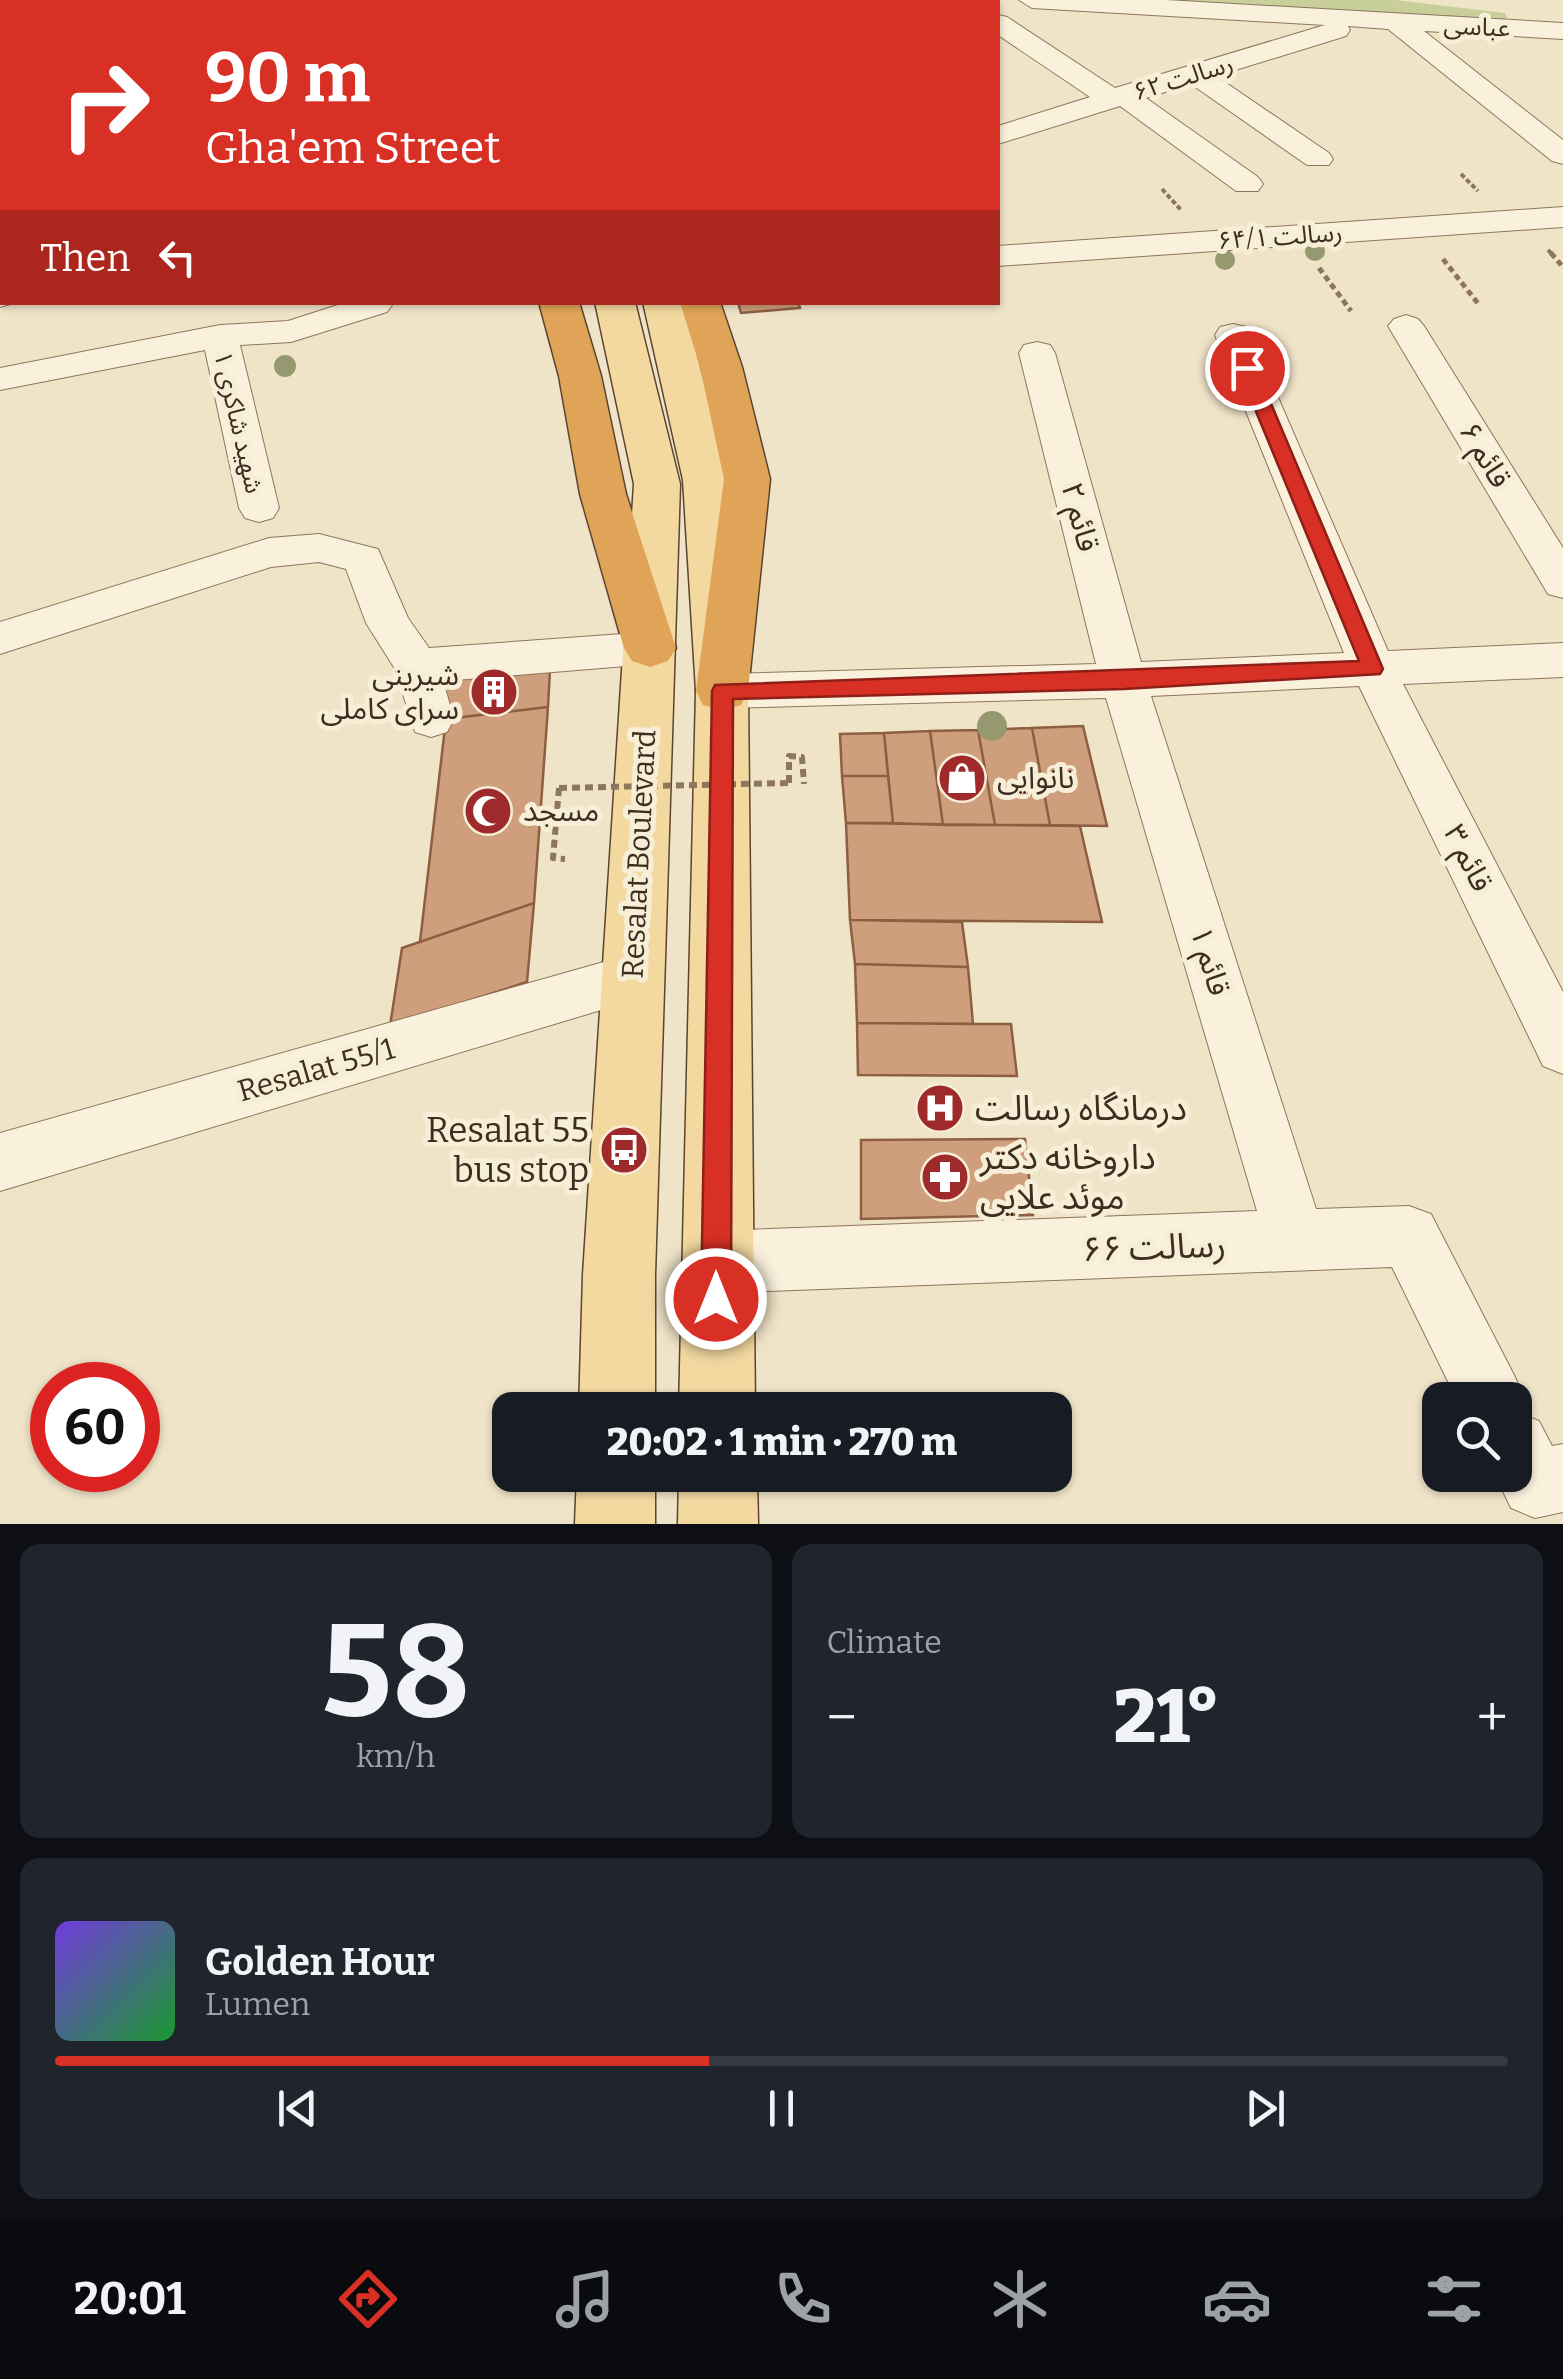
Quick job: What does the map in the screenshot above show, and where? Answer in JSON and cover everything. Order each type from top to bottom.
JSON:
[{"type":"highway","points":[[560,305],[580,376],[603,494],[650,648]]},
{"type":"highway","points":[[701,305],[721,367],[747,479],[722,691]]},
{"type":"main road","name":"Resalat Boulevard","points":[[616,305],[657,484],[632,978],[617,1392]]},
{"type":"main road","points":[[664,305],[706,480],[722,691],[717,1392]]},
{"type":"main road","points":[[718,1492],[718,1524]]},
{"type":"street","name":"عباسی","points":[[1032,0],[1563,32]]},
{"type":"street","name":"رسالت ۶۲","points":[[1000,134],[1193,73],[1382,21]]},
{"type":"street","points":[[1382,21],[1563,155]]},
{"type":"street","points":[[1000,24],[1118,97],[1246,184]]},
{"type":"street","points":[[1193,73],[1318,159]]},
{"type":"street","points":[[1000,100],[1033,124]]},
{"type":"street","name":"رسالت ۶۴/۱","points":[[1000,256],[1563,217]]},
{"type":"street","points":[[0,380],[220,336],[279,317],[375,305]]},
{"type":"street","name":"قائم ۶","points":[[1406,326],[1563,583]]},
{"type":"street","name":"قائم ۳","points":[[1233,335],[1373,669],[1563,1048]]},
{"type":"street","name":"شهید شاکری ۱","points":[[220,336],[259,508]]},
{"type":"street","name":"قائم ۲","points":[[1037,353],[1124,680]]},
{"type":"street","points":[[0,638],[269,554],[318,548],[363,559],[388,623],[417,666],[431,719]]},
{"type":"street","points":[[417,666],[650,648]]},
{"type":"street","points":[[722,691],[1124,680],[1563,660]]},
{"type":"street","name":"قائم ۱","points":[[1124,680],[1296,1241]]},
{"type":"street","name":"Resalat 55/1","points":[[0,1162],[632,978]]},
{"type":"street","name":"رسالت ۶۶","points":[[716,1262],[1409,1236],[1483,1382]]},
{"type":"street","points":[[1532,1478],[1535,1484],[1563,1478]]},
{"type":"path","points":[[1417,227],[1480,306]]},
{"type":"path","points":[[1294,235],[1351,312]]},
{"type":"path","points":[[565,858],[553,858],[559,788],[789,783],[789,756],[802,757],[804,784]]},
{"type":"green space","points":[[1143,0],[1396,0],[1505,13],[1509,23]]},
{"type":"building","points":[[739,305],[800,308],[741,313]]},
{"type":"building","name":"شیرینی سرای کاملی","points":[[550,669],[548,707],[446,719],[435,677]]},
{"type":"building","name":"مسجد","points":[[548,707],[534,903],[420,942],[446,719]]},
{"type":"building","points":[[1083,726],[1107,826],[1050,825],[1032,728]]},
{"type":"building","points":[[1032,728],[1050,825],[995,825],[978,730]]},
{"type":"building","name":"نانوایی","points":[[978,730],[995,825],[943,825],[930,731]]},
{"type":"building","points":[[930,731],[943,825],[893,823],[884,733]]},
{"type":"building","points":[[884,733],[888,776],[842,776],[840,734]]},
{"type":"building","points":[[842,776],[888,776],[893,823],[846,823]]},
{"type":"building","points":[[846,823],[1080,826],[1102,922],[850,920]]},
{"type":"building","points":[[534,903],[527,982],[390,1026],[402,948]]},
{"type":"building","points":[[850,920],[962,922],[968,967],[855,964]]},
{"type":"building","points":[[855,964],[968,967],[973,1024],[857,1023]]},
{"type":"building","points":[[857,1023],[1011,1024],[1017,1076],[858,1075]]},
{"type":"building","name":"داروخانه دکتر موئد علایی","points":[[1025,1139],[1033,1215],[861,1219],[861,1140]]},
{"type":"place","name":"شیرینی سرای کاملی","points":[[494,692]]},
{"type":"place","name":"نانوایی","points":[[962,778]]},
{"type":"place","name":"مسجد","points":[[488,811]]},
{"type":"place","name":"درمانگاه رسالت","points":[[940,1108]]},
{"type":"place","name":"Resalat 55 bus stop","points":[[624,1150]]},
{"type":"place","name":"داروخانه دکتر موئد علایی","points":[[945,1177]]},
{"type":"route","points":[[716,1299],[722,691],[1373,669],[1247,368]]}]
